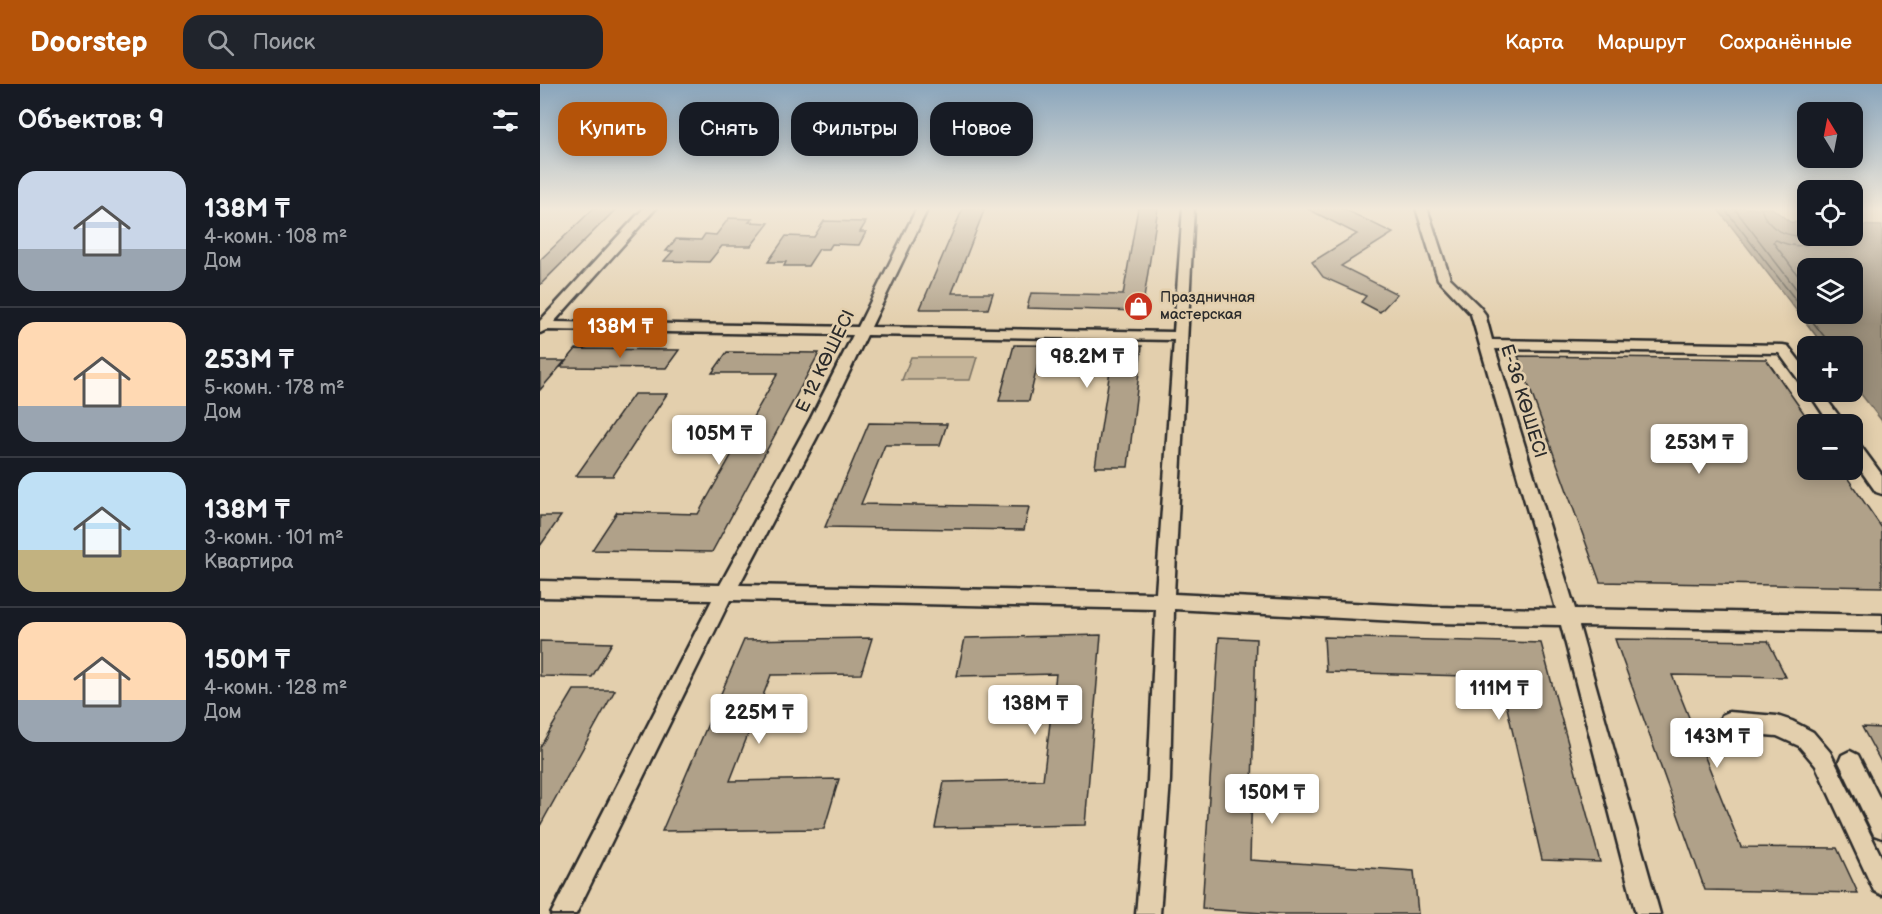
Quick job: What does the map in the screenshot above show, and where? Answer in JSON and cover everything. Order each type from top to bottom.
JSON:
[{"type":"street","points":[[541,327],[615,247]]},
{"type":"street","name":"Е 12 КӨШЕСІ","points":[[563,914],[725,593],[819,418],[904,247]]},
{"type":"street","points":[[1148,914],[1159,780],[1167,544],[1186,247]]},
{"type":"street","name":"Е-36 КӨШЕСІ","points":[[1434,247],[1444,279],[1451,289],[1472,303],[1486,344],[1568,618],[1648,914]]},
{"type":"street","points":[[541,327],[1180,336]]},
{"type":"street","points":[[1486,344],[1783,349],[1797,368]]},
{"type":"street","points":[[1863,461],[1882,488]]},
{"type":"street","points":[[540,589],[1166,601],[1432,615],[1882,623]]},
{"type":"street","points":[[1729,722],[1777,726],[1806,739],[1823,759],[1882,883]]},
{"type":"street","points":[[1850,762],[1882,827]]},
{"type":"shaded area","points":[[911,357],[977,357],[970,380],[902,380]]},
{"type":"water","points":[[1747,247],[1882,247],[1882,421],[1863,397],[1863,336],[1816,336],[1807,324],[1863,324],[1863,258],[1797,258],[1797,311]]},
{"type":"building","points":[[554,247],[578,247],[540,285],[540,260]]},
{"type":"building","points":[[670,247],[721,247],[709,262],[664,261],[673,251],[666,251]]},
{"type":"building","points":[[779,247],[830,247],[829,249],[819,249],[808,266],[784,266],[786,262],[768,262]]},
{"type":"building","points":[[947,247],[970,247],[952,293],[993,293],[988,309],[920,309]]},
{"type":"building","points":[[1131,247],[1152,247],[1142,311],[1027,308],[1031,293],[1123,295]]},
{"type":"building","points":[[1337,247],[1371,247],[1341,266],[1397,294],[1380,312],[1361,302],[1366,296],[1323,277],[1312,262]]},
{"type":"building","points":[[1014,345],[1142,346],[1128,467],[1095,467],[1111,364],[1038,363],[1029,401],[999,401]]},
{"type":"building","points":[[576,349],[679,350],[666,368],[561,367]]},
{"type":"building","points":[[727,352],[819,353],[712,552],[592,550],[617,512],[698,514],[778,373],[712,373]]},
{"type":"building","points":[[1518,356],[1766,359],[1804,414],[1797,414],[1797,480],[1849,480],[1882,528],[1882,587],[1600,582]]},
{"type":"building","points":[[540,361],[565,361],[540,390]]},
{"type":"building","points":[[634,394],[667,394],[613,476],[576,476]]},
{"type":"building","points":[[869,423],[947,424],[940,445],[885,445],[861,504],[1029,507],[1024,530],[825,527]]},
{"type":"building","points":[[540,516],[561,516],[540,546]]},
{"type":"building","points":[[1101,635],[1085,825],[935,828],[944,782],[1043,780],[1056,674],[957,676],[965,638]]},
{"type":"building","points":[[1219,637],[1256,639],[1250,860],[1414,871],[1418,914],[1280,914],[1202,909]]},
{"type":"building","points":[[1324,637],[1541,643],[1600,862],[1542,860],[1500,677],[1326,672]]},
{"type":"building","points":[[872,638],[861,674],[771,675],[730,781],[839,779],[824,829],[662,831],[744,640]]},
{"type":"building","points":[[1615,639],[1768,641],[1786,677],[1672,675],[1741,847],[1837,848],[1858,893],[1705,890]]},
{"type":"building","points":[[540,641],[612,643],[592,677],[540,676]]},
{"type":"building","points":[[574,690],[615,690],[540,826],[540,747]]},
{"type":"building","points":[[1862,727],[1882,728],[1882,764]]},
{"type":"place","name":"Праздничная мастерская","points":[[1139,306]]}]
